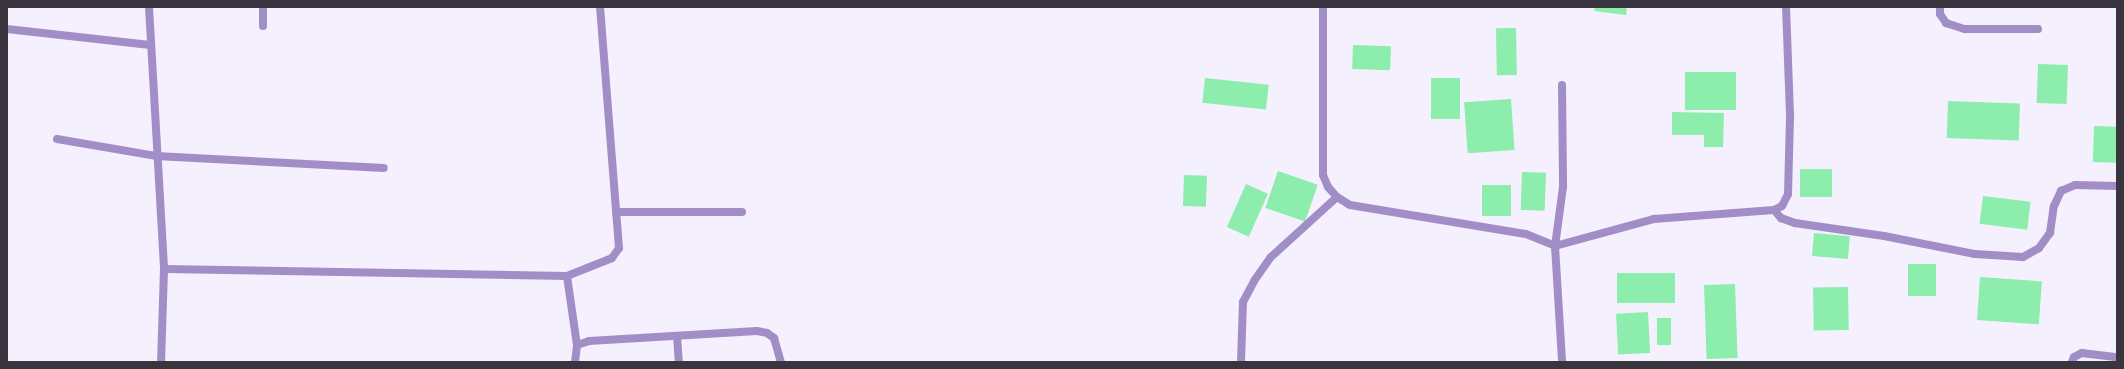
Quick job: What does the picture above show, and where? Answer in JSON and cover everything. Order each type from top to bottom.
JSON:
[{"type":"street","points":[[149,7],[156,156],[164,269],[161,362]]},
{"type":"street","points":[[263,7],[263,26]]},
{"type":"street","points":[[164,269],[568,276],[617,254],[619,248],[600,7]]},
{"type":"street","points":[[1323,7],[1323,175],[1337,197],[1350,205],[1526,234],[1555,246],[1654,219],[1774,210],[1782,206],[1788,194],[1790,115],[1786,7]]},
{"type":"street","points":[[1940,7],[1940,14],[1946,23],[1965,29],[2038,29]]},
{"type":"street","points":[[7,30],[150,45]]},
{"type":"street","points":[[1562,85],[1563,187],[1555,246],[1562,362]]},
{"type":"street","points":[[57,139],[156,156],[384,168]]},
{"type":"street","points":[[1774,210],[1782,218],[1795,223],[1884,236],[1975,254],[2023,257],[2039,248],[2050,233],[2054,206],[2061,192],[2075,185],[2117,186]]},
{"type":"street","points":[[1241,362],[1243,302],[1254,281],[1271,257],[1337,197]]},
{"type":"street","points":[[616,212],[742,212]]},
{"type":"street","points":[[568,276],[577,345],[575,362]]},
{"type":"street","points":[[577,345],[603,339],[756,331],[767,333],[776,342],[781,362]]},
{"type":"street","points":[[677,336],[679,362]]},
{"type":"street","points":[[2072,362],[2074,358],[2082,353],[2117,357]]},
{"type":"building","points":[[1595,7],[1627,7],[1626,15],[1594,11]]},
{"type":"building","points":[[1496,28],[1516,28],[1517,75],[1497,75]]},
{"type":"building","points":[[1353,45],[1391,46],[1390,70],[1352,69]]},
{"type":"building","points":[[2038,64],[2068,65],[2067,104],[2037,103]]},
{"type":"building","points":[[1685,72],[1736,72],[1736,110],[1685,110]]},
{"type":"building","points":[[1205,78],[1269,85],[1266,110],[1202,103]]},
{"type":"building","points":[[1431,78],[1460,78],[1460,119],[1431,119]]},
{"type":"building","points":[[1511,99],[1515,150],[1468,153],[1464,102]]},
{"type":"building","points":[[1948,101],[2020,104],[2019,140],[1947,138]]},
{"type":"building","points":[[1672,112],[1724,113],[1723,147],[1704,147],[1704,135],[1672,135]]},
{"type":"building","points":[[2094,126],[2117,127],[2116,163],[2093,162]]},
{"type":"building","points":[[1800,169],[1832,169],[1832,197],[1800,197]]},
{"type":"building","points":[[1278,171],[1318,185],[1305,222],[1265,208]]},
{"type":"building","points":[[1522,172],[1546,173],[1545,211],[1521,210]]},
{"type":"building","points":[[1184,175],[1207,176],[1206,207],[1183,206]]},
{"type":"building","points":[[1246,184],[1268,194],[1249,237],[1227,227]]},
{"type":"building","points":[[1482,185],[1511,185],[1511,216],[1482,216]]},
{"type":"building","points":[[1983,196],[2031,202],[2027,230],[1980,224]]},
{"type":"building","points":[[1814,233],[1850,236],[1848,259],[1812,256]]},
{"type":"building","points":[[1908,264],[1936,264],[1936,296],[1908,296]]},
{"type":"building","points":[[1617,273],[1675,273],[1675,303],[1617,303]]},
{"type":"building","points":[[1980,277],[2042,281],[2039,324],[1977,320]]},
{"type":"building","points":[[1735,284],[1738,358],[1707,359],[1704,285]]},
{"type":"building","points":[[1848,287],[1849,330],[1814,331],[1813,288]]},
{"type":"building","points":[[1648,312],[1650,353],[1618,355],[1616,314]]},
{"type":"building","points":[[1657,318],[1671,318],[1671,345],[1657,345]]}]
